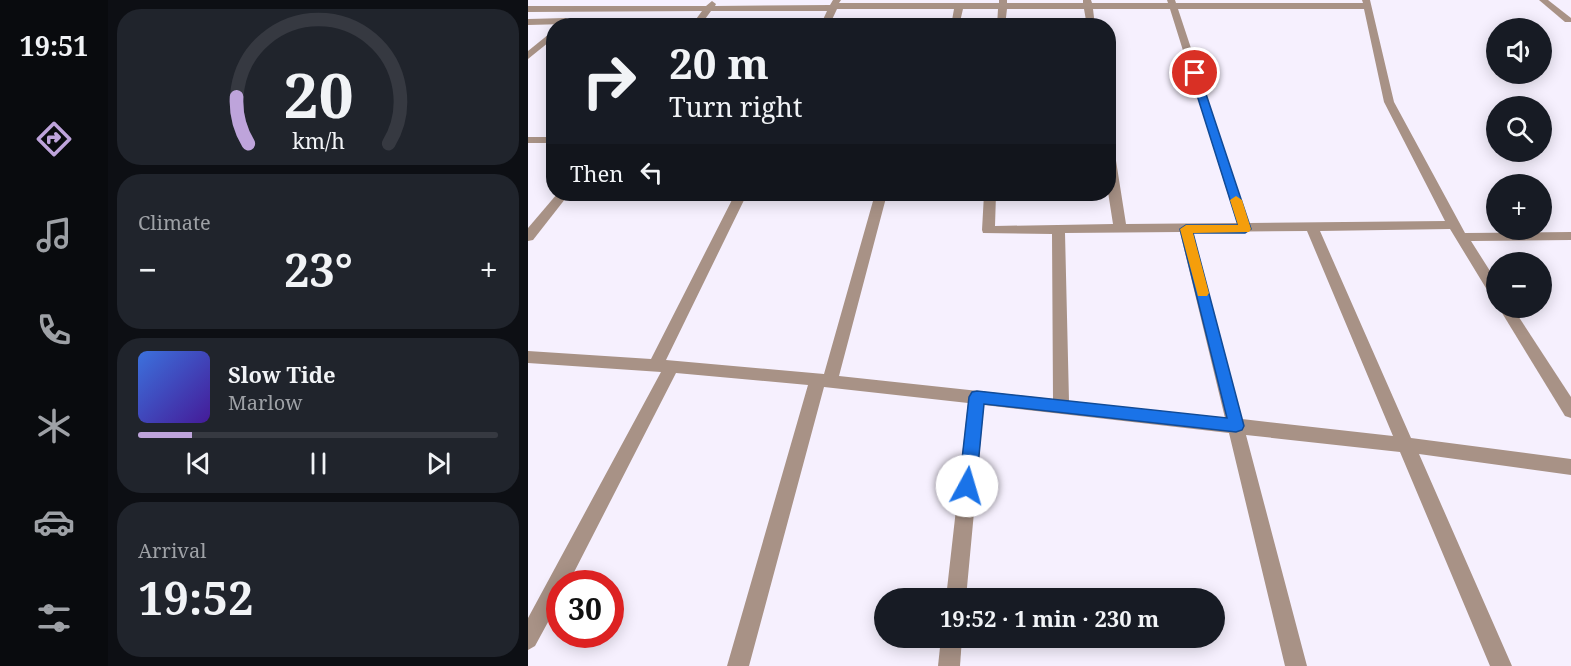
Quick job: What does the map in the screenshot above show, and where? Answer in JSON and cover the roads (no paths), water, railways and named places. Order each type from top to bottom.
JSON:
[{"type":"street","points":[[570,18],[590,0]]},
{"type":"street","points":[[702,18],[716,0]]},
{"type":"street","points":[[1543,0],[1568,20]]},
{"type":"street","points":[[528,9],[709,9],[835,4],[959,6],[1002,3],[1366,3],[1389,102],[1457,231],[1486,277]]},
{"type":"street","points":[[1001,18],[1002,3]]},
{"type":"street","points":[[1088,3],[1090,18]]},
{"type":"street","points":[[1172,3],[1245,229]]},
{"type":"street","points":[[829,18],[835,4]]},
{"type":"street","points":[[957,18],[959,6]]},
{"type":"street","points":[[528,22],[546,22]]},
{"type":"street","points":[[528,56],[546,40]]},
{"type":"street","points":[[528,140],[546,140]]},
{"type":"street","points":[[528,237],[557,201]]},
{"type":"street","points":[[528,639],[664,366],[738,201]]},
{"type":"street","points":[[738,666],[879,201]]},
{"type":"street","points":[[990,201],[988,230],[1312,228],[1571,236]]},
{"type":"street","points":[[1116,201],[1120,229]]},
{"type":"street","points":[[1312,228],[1501,666]]},
{"type":"street","points":[[1186,229],[1296,666]]},
{"type":"street","points":[[1058,230],[1061,406]]},
{"type":"street","points":[[1512,318],[1571,411]]},
{"type":"street","points":[[528,357],[824,380],[1406,445],[1571,467]]},
{"type":"street","points":[[957,588],[977,397]]},
{"type":"street","points":[[949,666],[951,648]]}]
